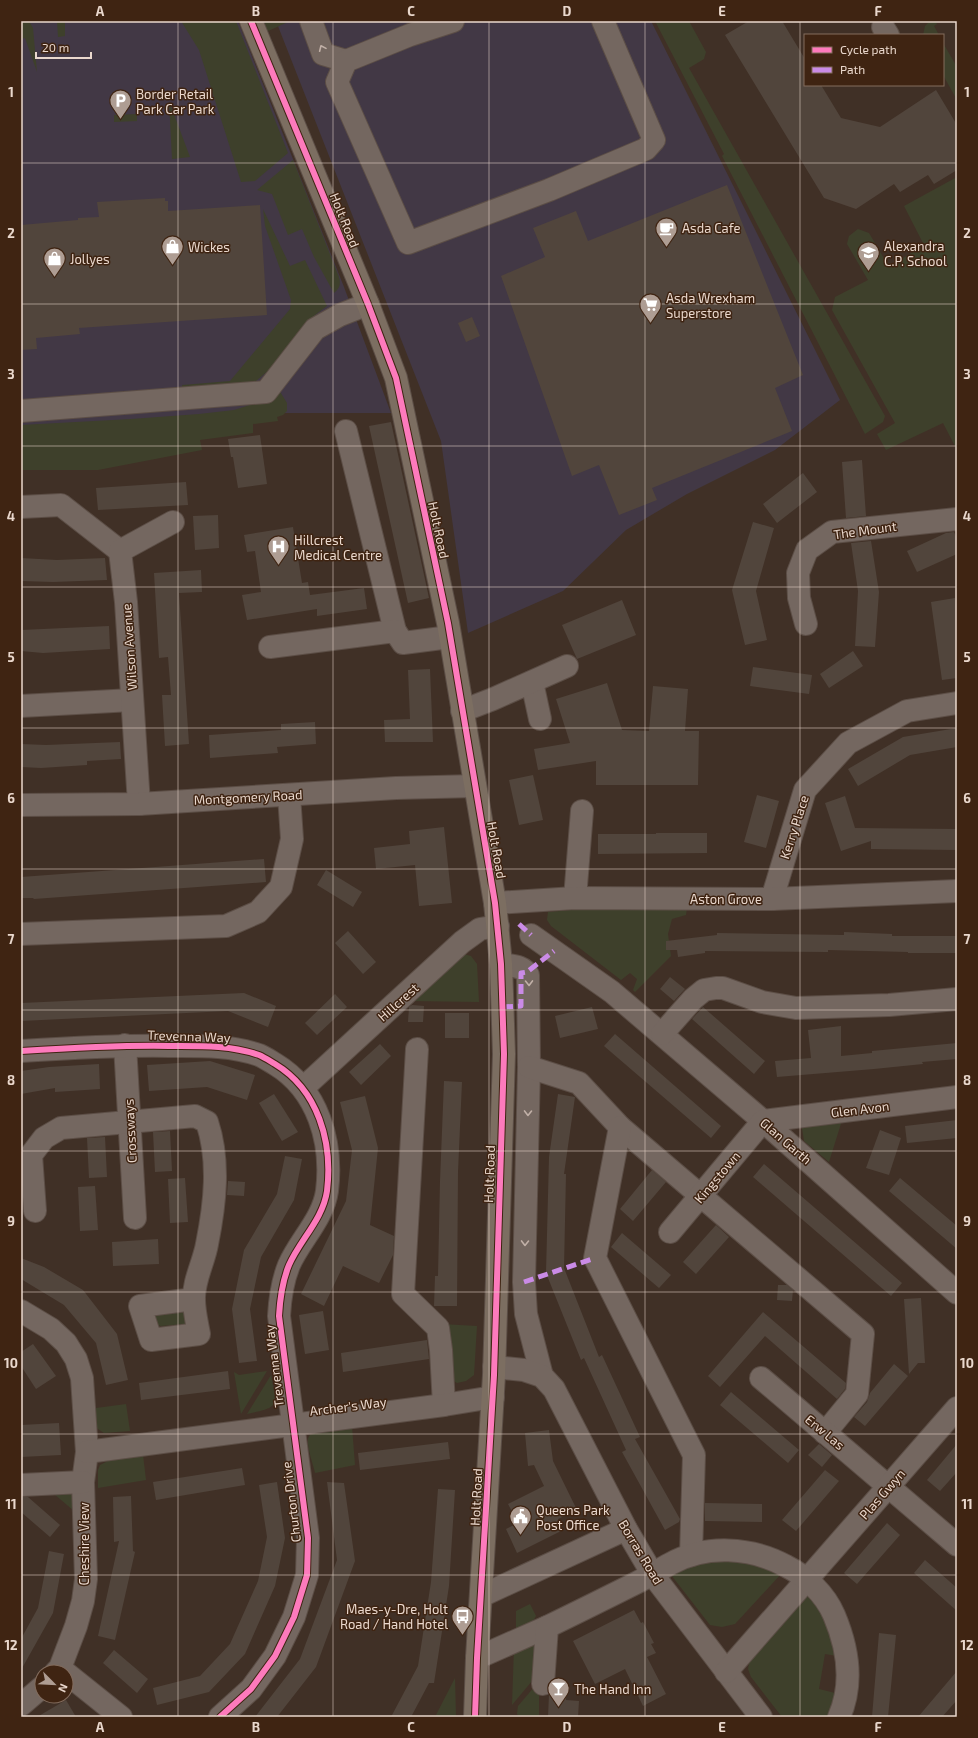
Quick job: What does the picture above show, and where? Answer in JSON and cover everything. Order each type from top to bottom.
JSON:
[{"type":"main road","name":"Holt Road","points":[[251,21],[368,304],[396,378],[450,637],[495,903],[501,964],[504,1054],[493,1397],[477,1658],[476,1717]]},
{"type":"street","points":[[311,21],[324,54],[346,60]]},
{"type":"street","points":[[453,21],[408,28],[346,60],[336,82],[408,242],[549,190],[646,149],[654,140],[603,21]]},
{"type":"street","points":[[21,411],[266,392],[315,329],[340,315],[368,304]]},
{"type":"street","points":[[346,431],[395,631],[403,643],[450,637]]},
{"type":"street","points":[[21,507],[61,505],[120,551],[173,522]]},
{"type":"street","name":"The Mount","points":[[806,624],[799,598],[798,573],[807,550],[832,532],[957,519]]},
{"type":"street","name":"Wilson Avenue","points":[[120,551],[126,602],[139,804]]},
{"type":"street","points":[[270,646],[395,631]]},
{"type":"street","points":[[462,711],[494,699],[567,666]]},
{"type":"street","points":[[532,682],[540,719]]},
{"type":"street","points":[[21,706],[132,700]]},
{"type":"street","name":"Kerry Place","points":[[772,899],[805,790],[848,743],[907,711],[957,703]]},
{"type":"street","name":"Montgomery Road","points":[[21,805],[139,804],[396,788],[475,786]]},
{"type":"street","points":[[21,934],[226,926],[258,912],[281,887],[292,839],[289,795]]},
{"type":"street","points":[[575,898],[582,812]]},
{"type":"street","name":"Aston Grove","points":[[495,903],[575,898],[772,899],[957,891]]},
{"type":"street","name":"Hillcrest","points":[[303,1088],[462,942],[480,929],[498,926]]},
{"type":"street","name":"Glan Garth","points":[[531,935],[612,992],[662,1034],[763,1121],[957,1293]]},
{"type":"street","points":[[501,964],[521,967],[526,970],[528,975],[529,1067],[524,1282],[526,1314],[542,1376]]},
{"type":"street","points":[[662,1034],[693,999],[704,990],[716,988],[723,988],[762,1002],[796,1008],[889,1005],[957,999]]},
{"type":"street","name":"Trevenna Way","points":[[21,1051],[125,1045],[216,1046],[260,1056],[285,1070],[303,1088],[317,1112],[326,1138],[328,1166],[327,1192],[318,1218],[289,1265],[281,1290],[279,1316],[293,1424]]},
{"type":"street","name":"Crossways","points":[[125,1045],[135,1218]]},
{"type":"street","points":[[417,1049],[403,1294],[438,1328],[441,1350],[444,1405]]},
{"type":"street","points":[[529,1067],[580,1083],[620,1127],[863,1334],[857,1394],[825,1433]]},
{"type":"street","name":"Glen Avon","points":[[763,1121],[957,1097]]},
{"type":"street","points":[[35,1210],[31,1156],[44,1138],[61,1128],[195,1116],[207,1122],[211,1136],[216,1185],[207,1244],[198,1274],[194,1299]]},
{"type":"street","name":"Kingstown","points":[[670,1232],[763,1121]]},
{"type":"street","points":[[620,1127],[595,1258],[694,1455],[691,1555]]},
{"type":"street","points":[[21,1311],[51,1329],[66,1343],[76,1359],[82,1378],[87,1452],[83,1482],[21,1486]]},
{"type":"street","points":[[494,1367],[524,1370],[542,1376]]},
{"type":"street","name":"Borras Road","points":[[542,1376],[554,1389],[626,1529],[652,1575],[761,1717]]},
{"type":"street","name":"Erw Las","points":[[761,1378],[957,1545]]},
{"type":"street","name":"Archer's Way","points":[[87,1452],[444,1405],[493,1397]]},
{"type":"street","name":"Plas Gwyn","points":[[726,1672],[957,1408]]},
{"type":"street","name":"Churton Drive","points":[[220,1717],[251,1689],[275,1656],[294,1617],[307,1575],[308,1538],[293,1424]]},
{"type":"street","name":"Cheshire View","points":[[64,1664],[83,1601],[86,1579],[83,1482]]},
{"type":"street","points":[[481,1596],[626,1529]]},
{"type":"street","points":[[477,1658],[546,1628],[652,1575],[671,1563],[691,1555],[718,1550],[745,1551],[775,1560],[793,1569],[817,1590],[832,1610],[843,1636],[848,1658],[848,1684],[843,1708],[839,1717]]},
{"type":"street","points":[[543,1684],[546,1628]]},
{"type":"street","points":[[74,1680],[121,1717]]},
{"type":"street","points":[[21,1704],[34,1693]]},
{"type":"shaded area","points":[[21,21],[238,21],[344,287],[391,413],[262,413],[21,442]]},
{"type":"shaded area","points":[[276,21],[651,21],[840,400],[775,450],[687,494],[626,530],[563,591],[468,633],[441,441]]},
{"type":"green space","points":[[21,21],[29,21],[33,28],[37,72],[25,38],[21,39]]},
{"type":"green space","points":[[57,21],[65,21],[65,36],[58,37]]},
{"type":"green space","points":[[181,21],[236,21],[288,153],[255,181],[241,182],[199,50]]},
{"type":"green space","points":[[262,21],[287,21],[288,22],[266,32]]},
{"type":"green space","points":[[655,21],[689,21],[706,52],[704,59],[689,68],[885,416],[883,422],[865,434],[722,156],[724,154]]},
{"type":"green space","points":[[930,21],[935,21],[937,24],[934,26],[938,34],[923,34],[925,26]]},
{"type":"green space","points":[[944,45],[957,67],[957,100],[944,77]]},
{"type":"green space","points":[[169,101],[190,157],[172,159]]},
{"type":"green space","points":[[137,114],[137,121],[114,122],[114,115]]},
{"type":"green space","points":[[293,160],[339,277],[340,286],[334,293],[314,257],[302,229],[288,235],[272,194],[257,190]]},
{"type":"green space","points":[[957,177],[957,450],[943,423],[886,450],[877,434],[895,423],[832,310],[835,297],[868,280],[847,244],[849,236],[858,229],[869,233],[889,267],[924,245],[904,206]]},
{"type":"green space","points":[[263,209],[290,266],[305,260],[327,306],[315,315],[275,365],[256,381],[237,387],[183,393],[182,385],[230,381],[290,309],[291,300],[265,226]]},
{"type":"green space","points":[[279,390],[287,403],[287,411],[283,415],[277,417],[278,421],[253,424],[253,433],[200,440],[202,450],[98,470],[21,470],[21,425],[131,419],[234,410],[256,403]]},
{"type":"green space","points":[[585,898],[688,900],[686,915],[672,919],[668,934],[671,956],[635,992],[633,990],[637,979],[630,973],[621,980],[551,926],[547,920],[548,912],[583,909]]},
{"type":"green space","points":[[463,954],[471,956],[477,964],[479,1002],[408,1001]]},
{"type":"green space","points":[[844,1114],[829,1162],[804,1141],[802,1128],[806,1122]]},
{"type":"green space","points":[[185,1311],[186,1324],[157,1325],[155,1317],[158,1314]]},
{"type":"green space","points":[[442,1324],[477,1326],[474,1375],[466,1381],[457,1383],[449,1378]]},
{"type":"green space","points":[[267,1371],[241,1414],[234,1372],[239,1375]]},
{"type":"green space","points":[[271,1375],[275,1400],[274,1404],[266,1409],[247,1414]]},
{"type":"green space","points":[[126,1404],[130,1431],[104,1433],[95,1427],[96,1408]]},
{"type":"green space","points":[[352,1426],[355,1465],[315,1473],[308,1447],[308,1439],[310,1435],[314,1432],[327,1428]]},
{"type":"green space","points":[[143,1455],[146,1480],[98,1488],[98,1470],[100,1465],[110,1460]]},
{"type":"green space","points":[[47,1488],[73,1493],[74,1511]]},
{"type":"green space","points":[[744,1554],[782,1573],[735,1624],[722,1627],[710,1625],[668,1571]]},
{"type":"green space","points":[[813,1585],[837,1656],[825,1654],[819,1689],[835,1693],[837,1696],[827,1717],[782,1717],[751,1677],[748,1669],[750,1659]]},
{"type":"green space","points":[[530,1604],[536,1616],[532,1623],[516,1629],[516,1611]]},
{"type":"green space","points":[[535,1635],[540,1681],[532,1681],[512,1705],[514,1647]]},
{"type":"green space","points":[[455,1678],[456,1717],[435,1717]]},
{"type":"green space","points":[[535,1686],[539,1686],[539,1717],[519,1717],[517,1714],[518,1706]]},
{"type":"building","points":[[749,21],[782,21],[804,57],[804,86],[822,86],[841,118],[880,127],[936,90],[957,125],[957,170],[934,184],[928,175],[900,192],[894,184],[856,209],[824,198],[725,35]]},
{"type":"building","name":"Asda Wrexham Superstore","points":[[727,185],[803,375],[775,388],[792,431],[652,488],[657,500],[619,515],[599,465],[572,476],[501,276],[545,257],[533,228],[576,211],[588,241]]},
{"type":"building","name":"Wickes","points":[[165,198],[165,201],[168,201],[168,211],[260,205],[267,315],[79,328],[80,334],[36,338],[37,349],[21,350],[21,225],[99,217],[97,202]]},
{"type":"building","points":[[472,317],[480,336],[466,342],[458,323]]},
{"type":"building","points":[[391,422],[429,598],[408,603],[369,426]]},
{"type":"building","points":[[260,435],[267,484],[238,488],[233,457],[231,457],[228,439]]},
{"type":"building","points":[[862,460],[866,516],[846,518],[842,462]]},
{"type":"building","points":[[803,473],[817,492],[777,523],[763,504]]},
{"type":"building","points":[[186,482],[188,505],[98,510],[96,488]]},
{"type":"building","points":[[218,515],[219,548],[195,550],[193,516]]},
{"type":"building","points":[[753,522],[774,528],[756,591],[767,640],[745,645],[732,590]]},
{"type":"building","name":"Hillcrest Medical Centre","points":[[293,527],[302,583],[308,582],[310,595],[364,588],[367,609],[317,616],[317,609],[247,620],[242,595],[261,592],[255,551],[247,552],[244,535]]},
{"type":"building","points":[[954,532],[957,539],[957,554],[917,572],[907,551],[946,533]]},
{"type":"building","points":[[871,541],[879,592],[875,647],[855,646],[858,591],[851,543]]},
{"type":"building","points":[[21,558],[57,560],[105,558],[107,580],[53,582],[21,581]]},
{"type":"building","points":[[201,570],[202,592],[179,593],[189,744],[165,746],[162,695],[171,695],[168,657],[159,658],[154,573]]},
{"type":"building","points":[[955,598],[957,611],[957,678],[942,680],[931,602]]},
{"type":"building","points":[[622,600],[636,635],[577,659],[562,625]]},
{"type":"building","points":[[109,626],[110,649],[43,653],[21,651],[21,630]]},
{"type":"building","points":[[853,651],[863,666],[829,688],[820,674]]},
{"type":"building","points":[[753,667],[812,675],[809,694],[750,686]]},
{"type":"building","points":[[430,669],[433,742],[385,742],[384,720],[410,719],[408,670]]},
{"type":"building","points":[[607,683],[622,730],[649,731],[653,686],[688,689],[685,731],[699,731],[698,785],[596,785],[596,761],[538,770],[534,749],[570,743],[556,699]]},
{"type":"building","points":[[315,722],[316,744],[277,747],[278,753],[210,758],[209,735],[281,730],[281,724]]},
{"type":"building","points":[[957,728],[957,747],[910,755],[858,786],[848,769],[903,737]]},
{"type":"building","points":[[120,742],[121,759],[87,761],[87,765],[41,768],[21,767],[21,744],[46,745]]},
{"type":"building","points":[[533,775],[543,820],[519,825],[509,780]]},
{"type":"building","points":[[757,795],[779,801],[766,848],[744,842]]},
{"type":"building","points":[[845,796],[855,828],[957,829],[957,850],[871,849],[871,841],[841,851],[825,803]]},
{"type":"building","points":[[444,827],[452,903],[419,906],[415,865],[376,869],[374,848],[410,844],[409,831]]},
{"type":"building","points":[[707,833],[707,853],[598,854],[598,834]]},
{"type":"building","points":[[264,859],[266,882],[34,899],[21,898],[21,877]]},
{"type":"building","points":[[326,870],[362,892],[353,907],[317,885]]},
{"type":"building","points":[[348,931],[376,962],[363,974],[335,943]]},
{"type":"building","points":[[844,932],[892,934],[892,936],[957,936],[957,953],[828,950],[828,952],[705,951],[705,953],[678,957],[677,950],[666,950],[666,941],[717,935],[717,933],[844,935]]},
{"type":"building","points":[[670,977],[685,989],[674,1001],[660,989]]},
{"type":"building","points":[[244,993],[276,1006],[268,1027],[228,1011],[21,1021],[21,1003]]},
{"type":"building","points":[[335,994],[347,1007],[317,1035],[305,1023]]},
{"type":"building","points":[[412,1005],[424,1006],[423,1022],[408,1022],[409,1007]]},
{"type":"building","points":[[592,1007],[598,1029],[560,1038],[555,1016]]},
{"type":"building","points":[[703,1007],[765,1061],[754,1074],[692,1019]]},
{"type":"building","points":[[445,1013],[469,1013],[469,1038],[445,1038]]},
{"type":"building","points":[[841,1026],[841,1056],[872,1053],[872,1051],[957,1043],[957,1059],[922,1062],[923,1064],[874,1069],[777,1077],[775,1061],[811,1058],[808,1030]]},
{"type":"building","points":[[615,1034],[721,1126],[711,1138],[604,1046]]},
{"type":"building","points":[[380,1044],[391,1056],[361,1085],[349,1072]]},
{"type":"building","points":[[210,1061],[255,1075],[247,1100],[207,1087],[149,1091],[147,1065]]},
{"type":"building","points":[[99,1064],[100,1089],[55,1092],[55,1088],[21,1094],[21,1071],[49,1067]]},
{"type":"building","points":[[444,1081],[462,1082],[458,1172],[457,1306],[434,1306],[435,1276],[438,1276]]},
{"type":"building","points":[[274,1094],[298,1132],[282,1141],[259,1103]]},
{"type":"building","points":[[558,1094],[575,1097],[564,1174],[566,1174],[564,1268],[599,1357],[602,1355],[640,1437],[635,1439],[680,1519],[679,1522],[665,1530],[622,1452],[626,1450],[584,1358],[581,1360],[546,1273],[549,1157]]},
{"type":"building","points":[[365,1096],[378,1148],[370,1225],[394,1236],[393,1255],[379,1283],[343,1266],[324,1306],[301,1294],[346,1201],[352,1150],[340,1102]]},
{"type":"building","points":[[957,1120],[957,1138],[907,1143],[905,1126]]},
{"type":"building","points":[[880,1130],[901,1138],[889,1175],[866,1168]]},
{"type":"building","points":[[170,1131],[172,1171],[155,1172],[153,1132]]},
{"type":"building","points":[[105,1137],[107,1177],[89,1178],[87,1138]]},
{"type":"building","points":[[285,1156],[302,1159],[294,1200],[261,1257],[250,1309],[257,1361],[239,1363],[232,1309],[244,1250],[277,1194]]},
{"type":"building","points":[[764,1164],[902,1283],[891,1296],[753,1177]]},
{"type":"building","points":[[652,1170],[666,1182],[633,1221],[620,1209]]},
{"type":"building","points":[[185,1178],[188,1222],[170,1223],[168,1179]]},
{"type":"building","points":[[900,1178],[957,1226],[957,1249],[889,1191]]},
{"type":"building","points":[[228,1181],[245,1182],[244,1196],[227,1195]]},
{"type":"building","points":[[95,1186],[98,1230],[80,1231],[78,1187]]},
{"type":"building","points":[[716,1225],[729,1237],[696,1274],[683,1262]]},
{"type":"building","points":[[622,1233],[671,1275],[659,1288],[611,1247]]},
{"type":"building","points":[[158,1239],[159,1264],[113,1266],[112,1242]]},
{"type":"building","points":[[21,1258],[44,1267],[83,1290],[117,1334],[128,1380],[106,1385],[96,1343],[64,1305],[21,1279]]},
{"type":"building","points":[[778,1285],[787,1285],[793,1290],[792,1301],[777,1300]]},
{"type":"building","points":[[921,1298],[925,1363],[918,1363],[909,1374],[904,1299]]},
{"type":"building","points":[[323,1311],[329,1350],[305,1354],[299,1315]]},
{"type":"building","points":[[763,1312],[846,1383],[845,1389],[837,1399],[765,1336],[720,1387],[708,1376]]},
{"type":"building","points":[[427,1340],[429,1359],[343,1372],[341,1353]]},
{"type":"building","points":[[33,1344],[56,1376],[36,1389],[21,1366],[21,1352]]},
{"type":"building","points":[[894,1364],[908,1376],[865,1426],[854,1417],[867,1402],[870,1393]]},
{"type":"building","points":[[228,1371],[230,1389],[141,1400],[139,1383]]},
{"type":"building","points":[[731,1392],[799,1450],[788,1463],[720,1405]]},
{"type":"building","points":[[59,1423],[61,1455],[21,1457],[21,1425]]},
{"type":"building","points":[[549,1430],[553,1461],[577,1510],[558,1519],[563,1530],[517,1553],[506,1529],[518,1523],[508,1504],[544,1486],[534,1465],[528,1466],[525,1433]]},
{"type":"building","points":[[448,1442],[450,1459],[360,1470],[358,1453]]},
{"type":"building","points":[[819,1444],[832,1455],[822,1467],[808,1455]]},
{"type":"building","points":[[957,1444],[957,1472],[940,1491],[927,1480]]},
{"type":"building","points":[[242,1468],[245,1485],[156,1500],[153,1482]]},
{"type":"building","points":[[825,1470],[839,1481],[796,1531],[782,1520]]},
{"type":"building","points":[[277,1482],[285,1538],[275,1586],[245,1654],[209,1692],[157,1705],[153,1688],[200,1676],[230,1644],[258,1581],[267,1537],[259,1485]]},
{"type":"building","points":[[327,1482],[344,1483],[355,1561],[316,1667],[277,1717],[255,1717],[300,1659],[337,1560]]},
{"type":"building","points":[[438,1489],[455,1490],[449,1586],[434,1683],[429,1683],[411,1717],[391,1717],[418,1666],[431,1582]]},
{"type":"building","points":[[131,1496],[133,1551],[135,1552],[115,1640],[98,1636],[119,1541],[114,1542],[113,1497]]},
{"type":"building","points":[[21,1497],[28,1497],[60,1525],[50,1537],[21,1512]]},
{"type":"building","points":[[705,1503],[762,1504],[762,1522],[705,1521]]},
{"type":"building","points":[[887,1523],[900,1535],[857,1584],[844,1573]]},
{"type":"building","points":[[49,1551],[64,1554],[53,1613],[21,1670],[21,1639],[38,1608]]},
{"type":"building","points":[[925,1560],[957,1588],[957,1611],[914,1573]]},
{"type":"building","points":[[634,1610],[641,1623],[643,1622],[654,1643],[651,1644],[656,1653],[647,1657],[666,1694],[643,1706],[625,1669],[595,1684],[573,1641]]},
{"type":"building","points":[[879,1633],[896,1635],[888,1717],[872,1717]]},
{"type":"building","points":[[114,1650],[148,1679],[137,1693],[103,1663]]},
{"type":"building","points":[[957,1671],[957,1700],[942,1717],[918,1717]]},
{"type":"building","points":[[555,1686],[567,1686],[566,1700],[579,1701],[578,1717],[548,1717],[549,1694],[554,1691]]},
{"type":"building","points":[[59,1704],[68,1704],[76,1717],[37,1717]]},
{"type":"marked path","points":[[519,924],[531,935]]},
{"type":"marked path","points":[[503,1007],[521,1006],[521,973],[527,972],[554,951]]},
{"type":"marked path","points":[[524,1282],[595,1258]]},
{"type":"cycle path","points":[[251,21],[368,304],[396,378],[448,623],[495,903],[501,964],[504,1054],[494,1375],[477,1658],[475,1717]]},
{"type":"cycle path","points":[[21,1051],[95,1047],[192,1046],[237,1049],[259,1055],[290,1075],[302,1088],[312,1103],[325,1136],[328,1173],[325,1201],[316,1220],[289,1265],[282,1290],[279,1316],[308,1538],[307,1575],[294,1617],[275,1656],[251,1689],[220,1717]]},
{"type":"place","name":"Border Retail Park Car Park","points":[[121,120]]},
{"type":"place","name":"Asda Cafe","points":[[666,248]]},
{"type":"place","name":"Wickes","points":[[173,266]]},
{"type":"place","name":"Alexandra C.P. School","points":[[869,272]]},
{"type":"place","name":"Jollyes","points":[[54,278]]},
{"type":"place","name":"Asda Wrexham Superstore","points":[[651,324]]},
{"type":"place","name":"Hillcrest Medical Centre","points":[[278,566]]},
{"type":"place","name":"Queens Park Post Office","points":[[521,1536]]},
{"type":"place","name":"Maes-y-Dre, Holt Road / Hand Hotel","points":[[463,1636]]},
{"type":"place","name":"The Hand Inn","points":[[558,1708]]}]
